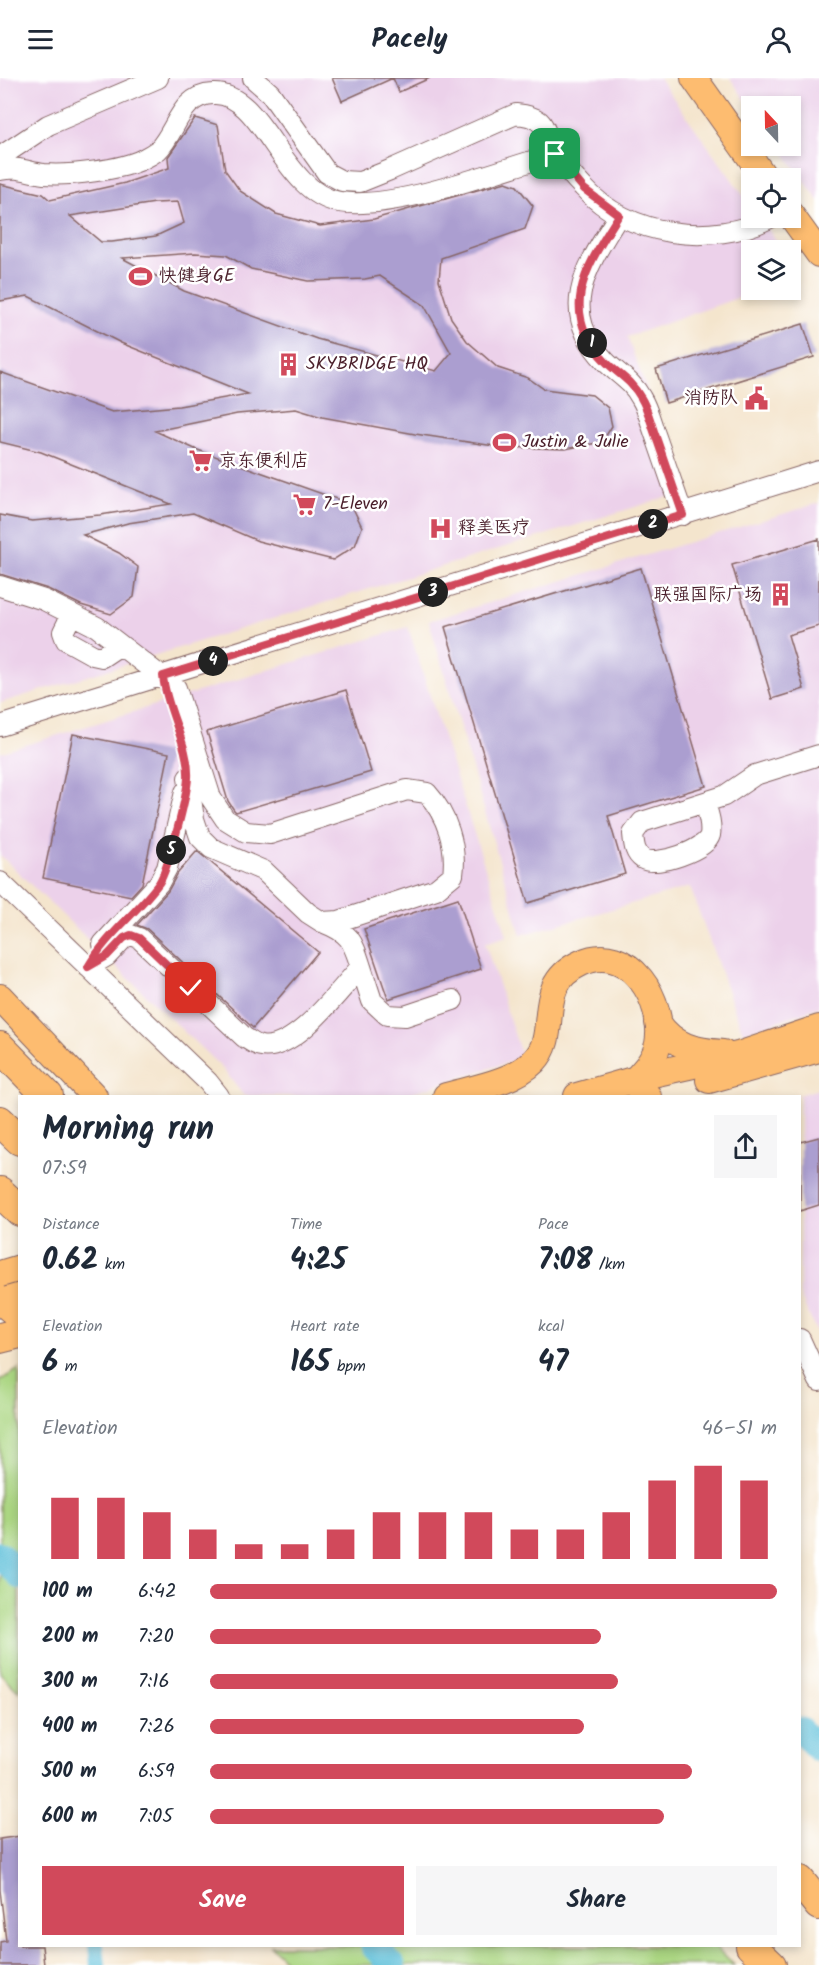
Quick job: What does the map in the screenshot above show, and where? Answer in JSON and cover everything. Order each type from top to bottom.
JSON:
[{"type":"highway","points":[[0,1047],[47,1095]]},
{"type":"highway","points":[[0,1121],[18,1138]]},
{"type":"highway","points":[[0,1192],[18,1209]]},
{"type":"highway","points":[[0,1262],[9,1293]]},
{"type":"highway","points":[[0,1336],[18,1333]]},
{"type":"highway","points":[[801,1882],[819,1905]]},
{"type":"highway","points":[[801,1902],[819,1922]]},
{"type":"highway","points":[[752,1947],[771,1965]]},
{"type":"highway","points":[[772,1947],[789,1965]]},
{"type":"main road","points":[[694,78],[758,168]]},
{"type":"main road","points":[[800,228],[819,254]]},
{"type":"main road","points":[[449,1095],[514,1075],[535,1060],[545,1045],[548,1008],[552,994],[564,975],[582,962],[608,960],[632,969],[647,989],[658,1023],[670,1037],[684,1046],[741,1063]]},
{"type":"main road","points":[[0,997],[93,1095]]},
{"type":"main road","points":[[640,1092],[655,1053],[658,1023]]},
{"type":"main road","points":[[720,1095],[741,1063],[819,1028]]},
{"type":"main road","points":[[581,1095],[640,1092],[741,1063],[819,1049]]},
{"type":"main road","points":[[0,1336],[5,1327],[9,1293],[18,1273]]},
{"type":"street","points":[[0,157],[48,125],[158,78]]},
{"type":"street","points":[[253,78],[270,93],[327,173],[342,181],[360,182],[516,114],[533,115],[545,126],[555,154],[584,189],[619,215],[657,230],[706,235],[749,228]]},
{"type":"street","points":[[0,170],[29,168],[43,174],[66,174],[140,161],[158,150],[178,116],[192,101],[212,94],[231,96],[249,111],[290,169],[311,188],[337,202],[371,203],[401,199],[555,154]]},
{"type":"street","points":[[23,140],[29,168]]},
{"type":"street","points":[[290,169],[313,155]]},
{"type":"street","points":[[390,170],[401,199]]},
{"type":"street","points":[[619,215],[588,264],[579,290],[579,313],[595,348],[606,363],[628,378],[642,399],[683,515]]},
{"type":"street","points":[[0,726],[819,471]]},
{"type":"street","points":[[0,586],[44,600],[98,627],[176,688],[211,798],[225,819],[246,832],[270,834],[407,790],[427,793],[440,807],[456,855],[453,875],[436,889],[339,921],[322,922]]},
{"type":"street","points":[[72,614],[63,632],[66,640],[93,655],[102,657],[120,645]]},
{"type":"street","points":[[163,676],[165,692],[187,761],[194,819],[200,837],[211,848],[264,872],[308,913],[322,922],[342,929],[353,941],[372,1001],[387,1015],[405,1016],[453,1000]]},
{"type":"street","points":[[705,803],[724,796],[755,775],[819,755]]},
{"type":"street","points":[[88,967],[99,949],[163,875],[188,778]]},
{"type":"street","points":[[0,882],[208,1082],[218,1095]]},
{"type":"street","points":[[88,967],[107,956],[124,938],[131,935],[139,938],[244,1037],[261,1046],[281,1044],[300,1032],[361,967]]},
{"type":"street","points":[[801,1341],[815,1372]]},
{"type":"shaded area","points":[[0,78],[659,78],[741,192],[741,228],[767,228],[776,240],[741,240],[741,297],[627,337],[650,398],[674,495],[0,703]]},
{"type":"shaded area","points":[[730,78],[819,78],[819,201],[801,176],[801,168],[795,168],[786,156],[801,156],[801,96],[743,96]]},
{"type":"shaded area","name":"联强国际广场","points":[[819,503],[819,1007],[743,1033],[690,887],[521,935],[429,621]]},
{"type":"shaded area","points":[[408,627],[507,936],[485,943],[522,1058],[404,1095],[243,1095],[223,1069],[0,855],[0,753]]},
{"type":"shaded area","points":[[819,1089],[819,1329],[816,1331],[801,1297],[801,1095],[798,1095]]},
{"type":"green space","points":[[18,1370],[18,1691],[0,1673],[0,1381]]},
{"type":"green space","points":[[272,1947],[715,1947],[734,1965],[290,1965]]},
{"type":"building","points":[[332,78],[393,78],[342,101]]},
{"type":"building","points":[[393,78],[430,78],[399,92]]},
{"type":"building","name":"SKYBRIDGE HQ","points":[[195,118],[218,125],[225,170],[240,191],[276,214],[320,226],[374,219],[506,182],[517,186],[533,206],[525,229],[441,258],[439,280],[451,318],[467,341],[498,368],[528,378],[544,389],[592,395],[608,408],[612,426],[602,442],[565,449],[501,447],[322,417],[296,409],[237,414],[155,431],[195,449],[351,504],[362,527],[355,546],[333,560],[258,541],[193,513],[128,523],[83,535],[119,553],[138,567],[134,597],[111,614],[81,605],[48,589],[0,574],[0,515],[32,521],[100,515],[171,504],[41,452],[0,442],[0,372],[112,412],[179,406],[248,394],[121,343],[28,296],[0,301],[0,184],[43,194],[50,200],[125,183],[169,168],[168,157]],"holes":[[[178,202],[184,223],[156,236],[112,242],[101,242],[70,216],[155,203]],[[195,253],[226,255],[251,269],[308,281],[365,279],[380,276],[424,305],[451,353],[436,371],[317,339],[184,291],[122,258]]]},
{"type":"building","points":[[803,324],[814,357],[666,403],[656,369]]},
{"type":"building","name":"联强国际广场","points":[[819,539],[819,626],[788,635],[804,689],[772,699],[732,565]]},
{"type":"building","points":[[641,568],[706,786],[608,816],[625,874],[528,903],[445,627]]},
{"type":"building","points":[[346,690],[371,772],[236,812],[228,801],[207,732]]},
{"type":"building","points":[[73,734],[169,753],[142,884],[131,896],[43,878]]},
{"type":"building","points":[[197,851],[318,952],[253,1028],[147,929],[137,925],[168,891],[178,873]]},
{"type":"building","points":[[458,898],[481,969],[388,999],[364,929]]},
{"type":"building","points":[[819,1137],[819,1205],[801,1211],[801,1142]]},
{"type":"building","points":[[18,1836],[18,1947],[42,1947],[44,1965],[0,1965],[0,1942],[6,1941],[0,1890],[0,1839]]},
{"type":"waterway","points":[[0,1555],[18,1574]]},
{"type":"waterway","points":[[801,1731],[819,1749]]},
{"type":"waterway","points":[[96,1947],[98,1965]]},
{"type":"waterway","points":[[375,1947],[392,1965]]},
{"type":"place","name":"快健身GE","points":[[141,276]]},
{"type":"place","name":"SKYBRIDGE HQ","points":[[288,364]]},
{"type":"place","name":"消防队","points":[[756,398]]},
{"type":"place","name":"Justin & Julie","points":[[504,442]]},
{"type":"place","name":"京东便利店","points":[[201,461]]},
{"type":"place","name":"7-Eleven","points":[[305,504]]},
{"type":"place","name":"释美医疗","points":[[440,528]]},
{"type":"place","name":"联强国际广场","points":[[780,595]]},
{"type":"route","points":[[191,988],[139,938],[131,935],[124,938],[107,956],[88,967],[99,949],[159,883],[167,868],[188,778],[187,761],[165,692],[163,676],[683,515],[642,399],[628,378],[606,363],[590,341],[579,313],[579,290],[588,264],[619,215],[584,189],[555,154]]}]
